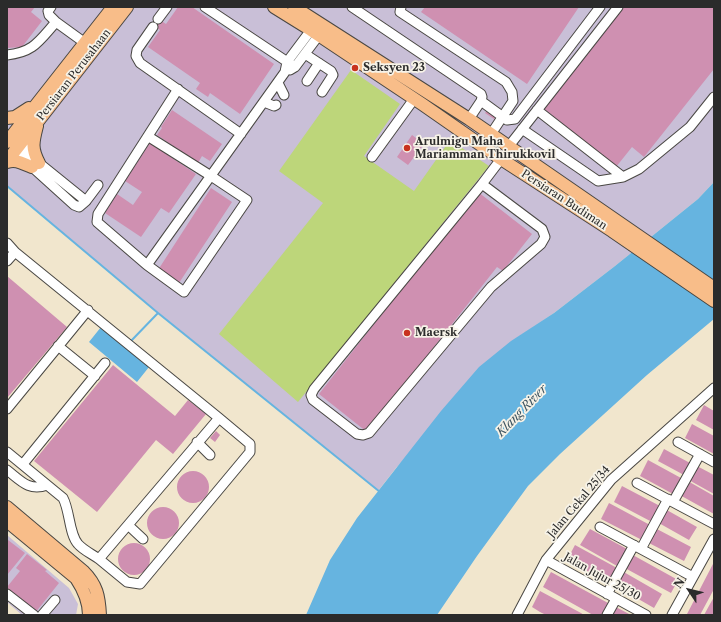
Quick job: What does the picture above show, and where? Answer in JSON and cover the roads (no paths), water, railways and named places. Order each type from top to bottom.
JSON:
[{"type":"main road","name":"Persiaran Perusahaan","points":[[19,146],[8,138],[113,7]]},
{"type":"main road","name":"Persiaran Perusahaan","points":[[7,162],[127,7]]},
{"type":"main road","name":"Persiaran Budiman","points":[[274,7],[414,99],[501,159],[714,288]]},
{"type":"main road","name":"Persiaran Budiman","points":[[294,7],[509,146],[714,301]]},
{"type":"main road","points":[[7,118],[15,117],[28,108],[60,74]]},
{"type":"main road","points":[[7,162],[12,160],[36,165],[33,144],[39,121]]},
{"type":"main road","points":[[7,507],[83,571],[90,579],[99,597],[100,615]]},
{"type":"main road","points":[[7,521],[76,578],[84,589],[88,600],[89,615]]},
{"type":"street","points":[[51,7],[48,11],[49,15],[56,22],[85,43]]},
{"type":"street","points":[[167,7],[137,50],[136,56],[140,63],[241,134]]},
{"type":"street","points":[[205,7],[291,65]]},
{"type":"street","points":[[352,7],[481,94],[481,101],[469,119]]},
{"type":"street","points":[[401,7],[400,12],[506,82],[512,92],[512,101],[491,134]]},
{"type":"street","points":[[481,101],[507,120],[515,119],[600,7]]},
{"type":"street","points":[[509,146],[618,7]]},
{"type":"street","points":[[7,55],[19,54],[32,48],[56,22]]},
{"type":"street","points":[[291,65],[305,54],[315,33]]},
{"type":"street","points":[[148,265],[315,33]]},
{"type":"street","points":[[305,54],[331,71],[332,75],[322,92]]},
{"type":"street","points":[[307,81],[319,63]]},
{"type":"street","points":[[278,83],[284,95]]},
{"type":"street","points":[[149,137],[247,200],[184,292],[148,265],[97,222],[98,214],[149,137],[178,89]]},
{"type":"street","points":[[522,129],[598,181],[623,177],[639,169],[690,127],[714,97]]},
{"type":"street","points":[[372,157],[414,99]]},
{"type":"street","points":[[264,102],[274,106],[276,105]]},
{"type":"street","points":[[537,110],[623,177]]},
{"type":"street","points":[[19,146],[74,205],[79,207],[86,201],[98,185]]},
{"type":"street","points":[[482,184],[542,229],[545,237],[541,244],[491,287],[369,433],[363,435],[357,434],[313,400],[311,395],[314,389],[501,159]]},
{"type":"street","points":[[7,243],[15,252],[88,310],[250,444],[250,452],[140,584],[127,582],[99,559],[77,544],[72,531],[67,505],[63,498],[7,452]]},
{"type":"street","points":[[7,261],[15,252]]},
{"type":"street","points":[[7,409],[88,310]]},
{"type":"street","points":[[58,346],[95,376]]},
{"type":"street","points":[[23,464],[105,363]]},
{"type":"street","name":"Jalan Cekal 25/34","points":[[521,614],[546,560],[611,480],[714,388]]},
{"type":"street","points":[[99,559],[219,418]]},
{"type":"street","points":[[197,442],[210,455]]},
{"type":"street","points":[[678,442],[714,462]]},
{"type":"street","points":[[607,594],[637,547],[671,501],[700,454]]},
{"type":"street","points":[[7,470],[23,483],[30,486],[38,488],[47,485]]},
{"type":"street","points":[[637,483],[714,524]]},
{"type":"street","points":[[128,525],[143,539]]},
{"type":"street","points":[[600,527],[693,577]]},
{"type":"street","points":[[672,615],[693,577],[711,552],[714,539]]},
{"type":"street","name":"Jalan Jujur 25/30","points":[[546,560],[646,615]]},
{"type":"street","points":[[7,594],[34,615]]},
{"type":"street","points":[[607,615],[616,599]]},
{"type":"street","points":[[42,615],[55,600]]},
{"type":"water","name":"Klang River","points":[[714,182],[714,319],[647,375],[560,454],[528,486],[477,556],[437,615],[306,615],[330,560],[357,518],[441,411],[479,367],[511,341],[554,313],[615,266],[698,199]]},
{"type":"water","points":[[101,327],[149,367],[137,382],[89,342]]},
{"type":"waterway","points":[[7,186],[158,313],[380,492]]},
{"type":"waterway","points":[[130,342],[158,313]]},
{"type":"place","name":"Seksyen 23","points":[[355,68]]},
{"type":"place","name":"Arulmigu Maha Mariamman Thirukkovil","points":[[407,148]]},
{"type":"place","name":"Maersk","points":[[407,333]]}]
